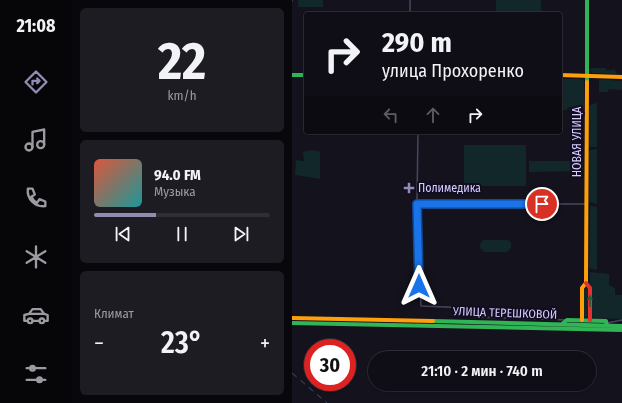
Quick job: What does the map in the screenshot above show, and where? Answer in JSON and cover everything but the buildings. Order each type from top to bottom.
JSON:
[{"type":"main road","name":"НОВАЯ УЛИЦА","points":[[587,0],[586,283],[590,288],[590,320]]},
{"type":"main road","points":[[292,75],[304,75]]},
{"type":"main road","points":[[562,75],[622,77]]},
{"type":"main road","name":"НОВАЯ УЛИЦА","points":[[582,320],[582,288],[586,283]]},
{"type":"main road","name":"УЛИЦА ТЕРЕШКОВОЙ","points":[[292,318],[382,322],[496,323],[523,325],[562,324],[607,326],[622,330]]},
{"type":"main road","points":[[562,324],[567,320],[590,320],[607,326]]},
{"type":"main road","name":"УЛИЦА ТЕРЕШКОВОЙ","points":[[292,323],[339,321]]},
{"type":"main road","name":"УЛИЦА ТЕРЕШКОВОЙ","points":[[394,322],[622,326]]},
{"type":"street","points":[[410,0],[410,12]]},
{"type":"street","points":[[418,134],[417,204],[420,305],[423,307],[470,308],[474,316],[567,320]]},
{"type":"street","points":[[417,204],[586,204]]},
{"type":"street","points":[[496,317],[496,323]]},
{"type":"street","points":[[607,326],[622,320]]},
{"type":"green space","points":[[298,0],[323,0],[323,7],[298,7]]},
{"type":"green space","points":[[496,0],[541,0],[541,12],[496,12]]},
{"type":"green space","points":[[592,68],[606,68],[606,70],[613,70],[614,68],[617,74],[592,73],[589,70]]},
{"type":"green space","points":[[562,79],[584,80],[584,109],[568,107],[567,110],[562,110]]},
{"type":"green space","points":[[599,79],[622,81],[622,90],[608,89],[608,92],[599,92]]},
{"type":"green space","points":[[597,103],[597,147],[590,147],[589,106]]},
{"type":"green space","points":[[464,145],[526,145],[526,186],[464,186]]},
{"type":"green space","points":[[597,149],[597,204],[589,202],[589,152],[590,150]]},
{"type":"green space","points":[[312,150],[320,153],[320,179],[295,175],[296,160],[304,161],[303,152]]},
{"type":"green space","points":[[529,161],[583,161],[583,171],[529,172]]},
{"type":"green space","points":[[590,206],[597,207],[597,270],[589,267]]},
{"type":"green space","points":[[483,240],[507,240],[511,242],[511,248],[507,252],[484,252],[480,248],[480,244]]},
{"type":"green space","points":[[590,272],[609,274],[609,285],[615,288],[615,295],[622,295],[622,319],[594,318],[591,315]]},
{"type":"green space","points":[[587,287],[588,316],[585,318],[583,290]]},
{"type":"railway","points":[[292,373],[327,403]]},
{"type":"traffic: fast","points":[[587,0],[587,82]]},
{"type":"traffic: fast","points":[[292,75],[304,75]]},
{"type":"traffic: fast","points":[[562,324],[567,320],[606,321],[607,326]]},
{"type":"traffic: fast","points":[[433,321],[622,326]]},
{"type":"traffic: fast","points":[[292,323],[622,330]]},
{"type":"traffic: slow","points":[[562,75],[622,77]]},
{"type":"traffic: slow","points":[[582,320],[582,288],[586,283],[587,82]]},
{"type":"traffic: slow","points":[[292,318],[433,321]]},
{"type":"traffic: jam","points":[[586,283],[590,288],[590,320]]},
{"type":"place","name":"Полимедика","points":[[409,188]]},
{"type":"route","points":[[419,286],[420,256],[417,204],[542,204]]}]
